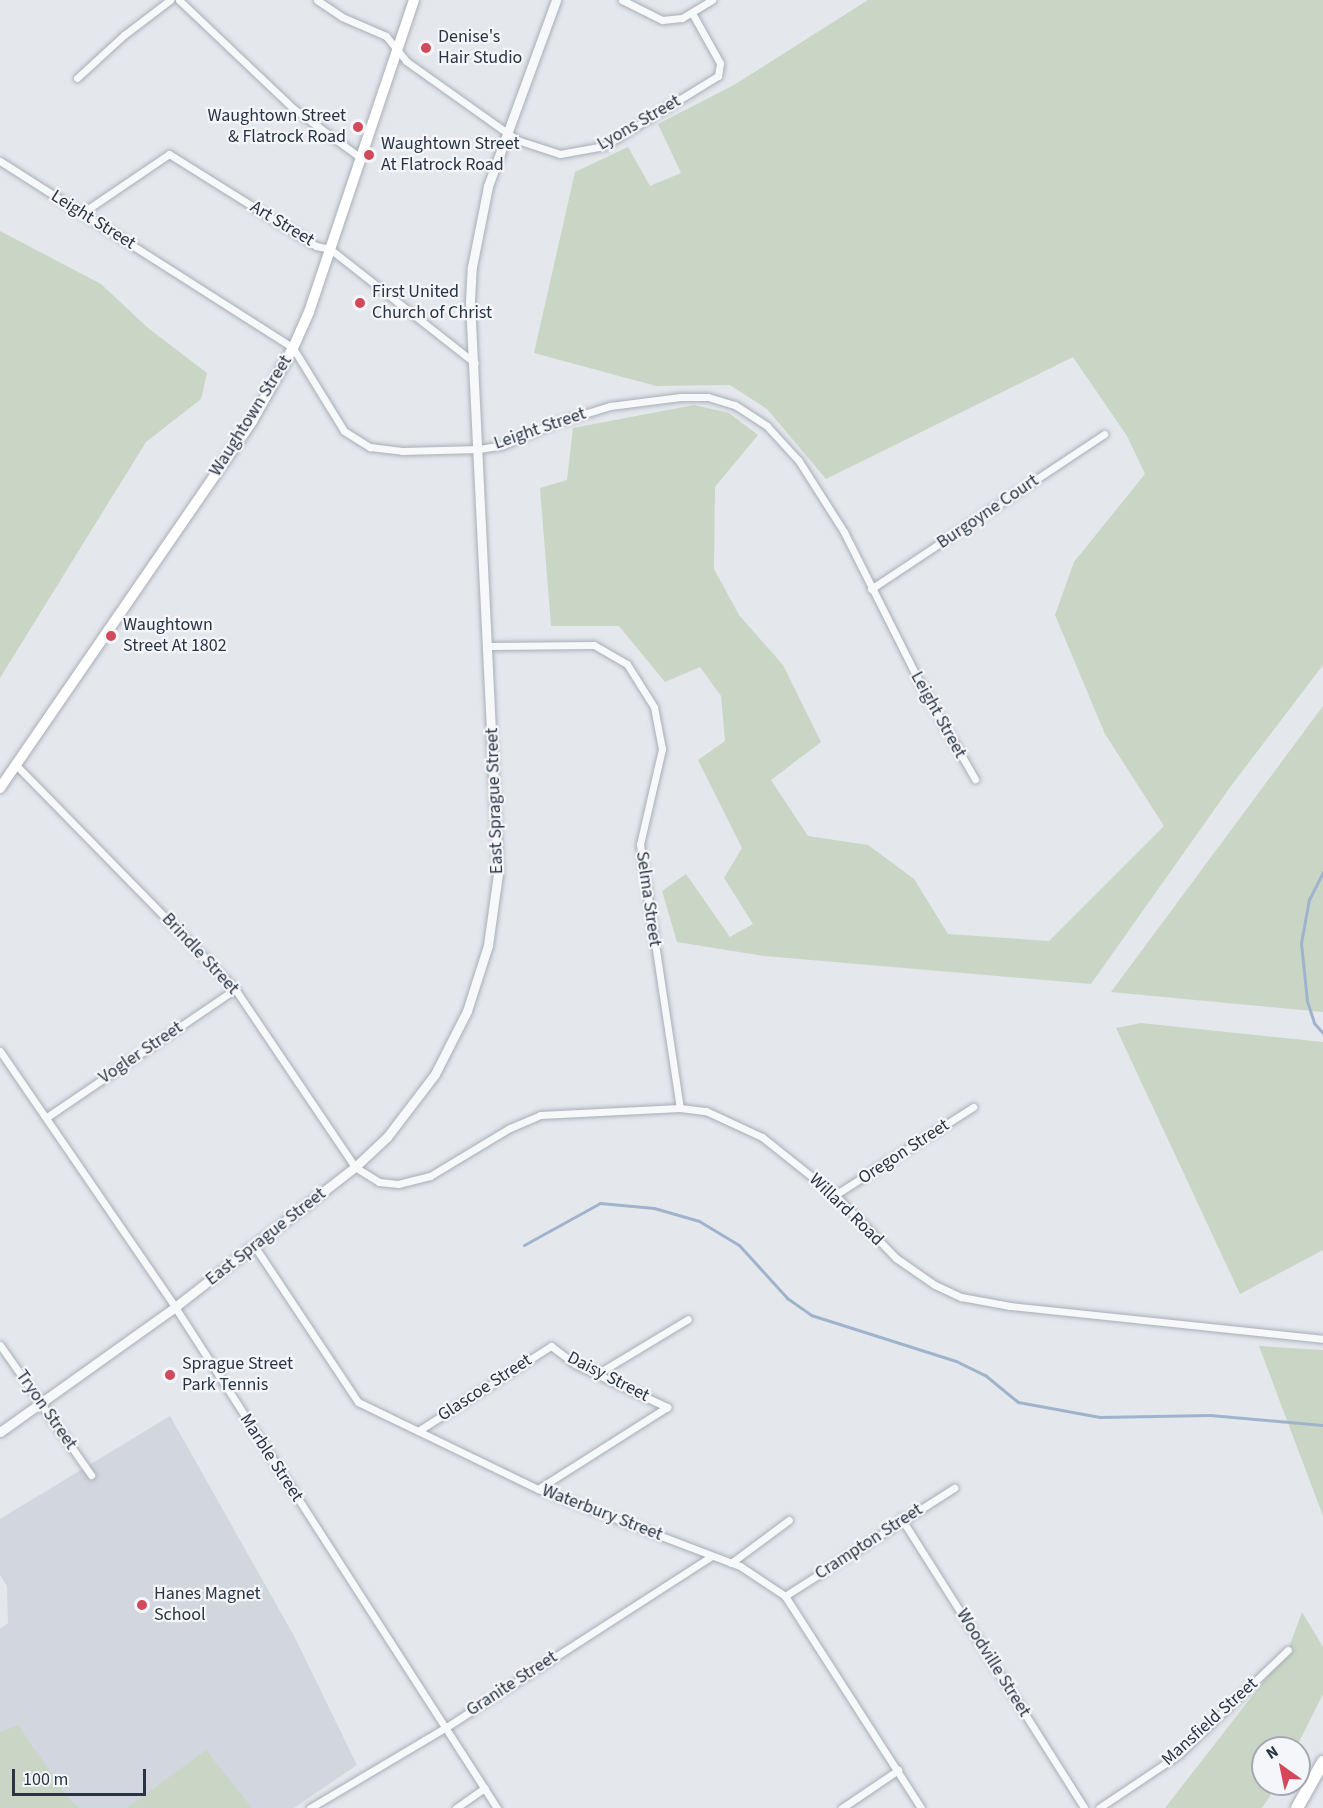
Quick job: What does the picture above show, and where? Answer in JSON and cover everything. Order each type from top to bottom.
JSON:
[{"type":"highway","points":[[1297,1808],[1323,1762]]},
{"type":"main road","name":"Waughtown Street","points":[[0,788],[252,421],[293,348],[330,249],[414,0]]},
{"type":"street","points":[[77,78],[124,35],[170,0]]},
{"type":"street","points":[[179,0],[294,109],[361,158]]},
{"type":"street","name":"Lyons Street","points":[[317,0],[342,17],[386,36],[406,61],[507,132],[543,151],[566,154],[593,150],[615,140],[670,103],[708,86],[718,76],[720,63],[692,13]]},
{"type":"street","name":"East Sprague Street","points":[[0,1432],[175,1308],[355,1167],[387,1137],[435,1074],[467,1011],[488,945],[499,851],[470,301],[476,232],[507,132],[556,0]]},
{"type":"street","points":[[622,0],[662,20],[692,13],[712,0]]},
{"type":"street","name":"Art Street","points":[[82,213],[169,154],[316,246],[330,249],[475,363]]},
{"type":"street","name":"Leight Street","points":[[0,161],[293,348],[344,431],[370,447],[402,451],[479,449],[503,445],[555,423],[610,406],[699,397],[735,405],[768,426],[799,461],[844,532],[871,589],[975,779]]},
{"type":"street","name":"Burgoyne Court","points":[[871,589],[1104,434]]},
{"type":"street","name":"Selma Street","points":[[489,646],[594,645],[627,664],[654,707],[662,750],[640,844],[680,1108]]},
{"type":"street","name":"Brindle Street","points":[[16,765],[235,989],[355,1167]]},
{"type":"street","name":"Vogler Street","points":[[47,1117],[235,989]]},
{"type":"street","name":"Marble Street","points":[[0,1051],[175,1308],[448,1726],[497,1808]]},
{"type":"street","name":"Oregon Street","points":[[835,1195],[973,1107]]},
{"type":"street","name":"Willard Road","points":[[355,1167],[379,1182],[398,1184],[445,1169],[510,1128],[540,1115],[680,1108],[706,1111],[745,1127],[835,1195],[896,1258],[935,1285],[961,1297],[1010,1306],[1323,1339]]},
{"type":"street","name":"Waterbury Street","points":[[255,1247],[358,1402],[538,1489],[731,1563],[785,1596],[921,1808]]},
{"type":"street","points":[[597,1374],[688,1319]]},
{"type":"street","name":"Tryon Street","points":[[0,1345],[43,1403],[91,1475]]},
{"type":"street","name":"Glascoe Street","points":[[418,1431],[551,1346]]},
{"type":"street","name":"Daisy Street","points":[[538,1489],[666,1407],[597,1374],[551,1346]]},
{"type":"street","name":"Crampton Street","points":[[785,1596],[902,1518],[954,1488]]},
{"type":"street","name":"Woodville Street","points":[[902,1518],[1084,1808]]},
{"type":"street","points":[[731,1563],[789,1520]]},
{"type":"street","name":"Granite Street","points":[[310,1808],[448,1726],[712,1556]]},
{"type":"street","name":"Mansfield Street","points":[[1099,1808],[1178,1755],[1288,1650]]},
{"type":"street","points":[[842,1808],[898,1770]]},
{"type":"street","points":[[456,1808],[485,1788]]},
{"type":"shaded area","name":"Hanes Magnet School","points":[[170,1416],[294,1636],[357,1765],[294,1808],[50,1808],[0,1743],[0,1629],[8,1623],[7,1586],[0,1575],[0,1519]]},
{"type":"green space","points":[[868,0],[1323,0],[1323,665],[1231,786],[1091,984],[764,956],[677,942],[662,891],[686,874],[730,937],[753,924],[724,878],[742,848],[698,760],[725,741],[721,696],[700,667],[665,682],[619,626],[551,626],[540,488],[567,480],[573,428],[694,405],[729,413],[758,435],[715,487],[714,569],[739,615],[783,665],[821,742],[771,780],[808,836],[868,845],[914,879],[948,934],[1049,941],[1164,826],[1105,734],[1055,615],[1074,562],[1145,474],[1127,436],[1073,357],[826,479],[767,409],[730,385],[656,386],[534,353],[575,172],[628,147],[650,186],[681,173],[658,124],[734,85]]},
{"type":"green space","points":[[0,231],[101,284],[148,328],[207,373],[201,399],[146,442],[0,678]]},
{"type":"green space","points":[[1323,706],[1323,1012],[1111,992]]},
{"type":"green space","points":[[1141,1023],[1323,1042],[1323,1250],[1240,1294],[1116,1028]]},
{"type":"green space","points":[[1259,1346],[1323,1350],[1323,1516]]},
{"type":"green space","points":[[1302,1612],[1323,1647],[1323,1694],[1302,1736],[1251,1736],[1251,1796],[1270,1796],[1262,1808],[1165,1808],[1288,1650]]},
{"type":"green space","points":[[18,1725],[69,1799],[79,1808],[0,1808],[0,1732]]},
{"type":"green space","points":[[206,1750],[252,1808],[127,1808]]},
{"type":"waterway","points":[[1323,872],[1309,899],[1301,943],[1307,1001],[1314,1023],[1323,1033]]},
{"type":"waterway","points":[[524,1245],[600,1203],[654,1208],[699,1221],[739,1245],[787,1298],[811,1315],[956,1361],[985,1375],[1018,1402],[1100,1417],[1210,1415],[1323,1425]]},
{"type":"place","name":"Denise's Hair Studio","points":[[426,48]]},
{"type":"place","name":"Waughtown Street & Flatrock Road","points":[[358,127]]},
{"type":"place","name":"Waughtown Street At Flatrock Road","points":[[369,155]]},
{"type":"place","name":"First United Church of Christ","points":[[360,303]]},
{"type":"place","name":"Waughtown Street At 1802","points":[[111,636]]},
{"type":"place","name":"Sprague Street Park Tennis","points":[[170,1375]]},
{"type":"place","name":"Hanes Magnet School","points":[[142,1605]]}]
